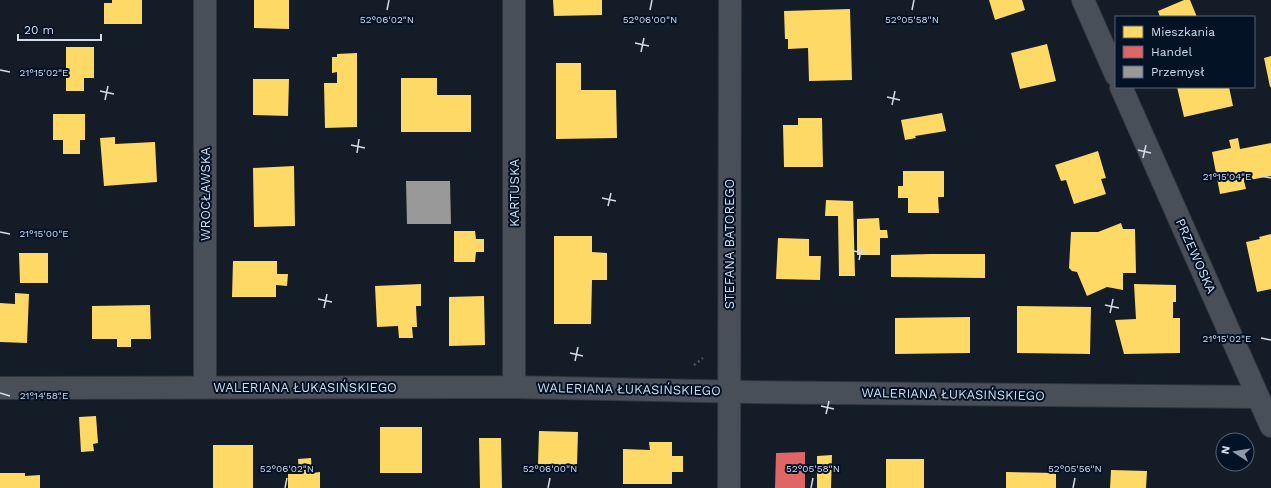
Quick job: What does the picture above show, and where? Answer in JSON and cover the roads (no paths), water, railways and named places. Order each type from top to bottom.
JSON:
[{"type":"street","name":"WROCŁAWSKA","points":[[205,0],[205,387]]},
{"type":"street","name":"KARTUSKA","points":[[514,0],[514,387]]},
{"type":"street","name":"STEFANA BATOREGO","points":[[729,488],[730,0]]},
{"type":"street","points":[[1083,0],[1115,73]]},
{"type":"street","name":"PRZEWOSKA","points":[[1121,88],[1271,426]]},
{"type":"street","name":"WALERIANA ŁUKASIŃSKIEGO","points":[[0,388],[514,387],[729,392],[1257,397]]}]
